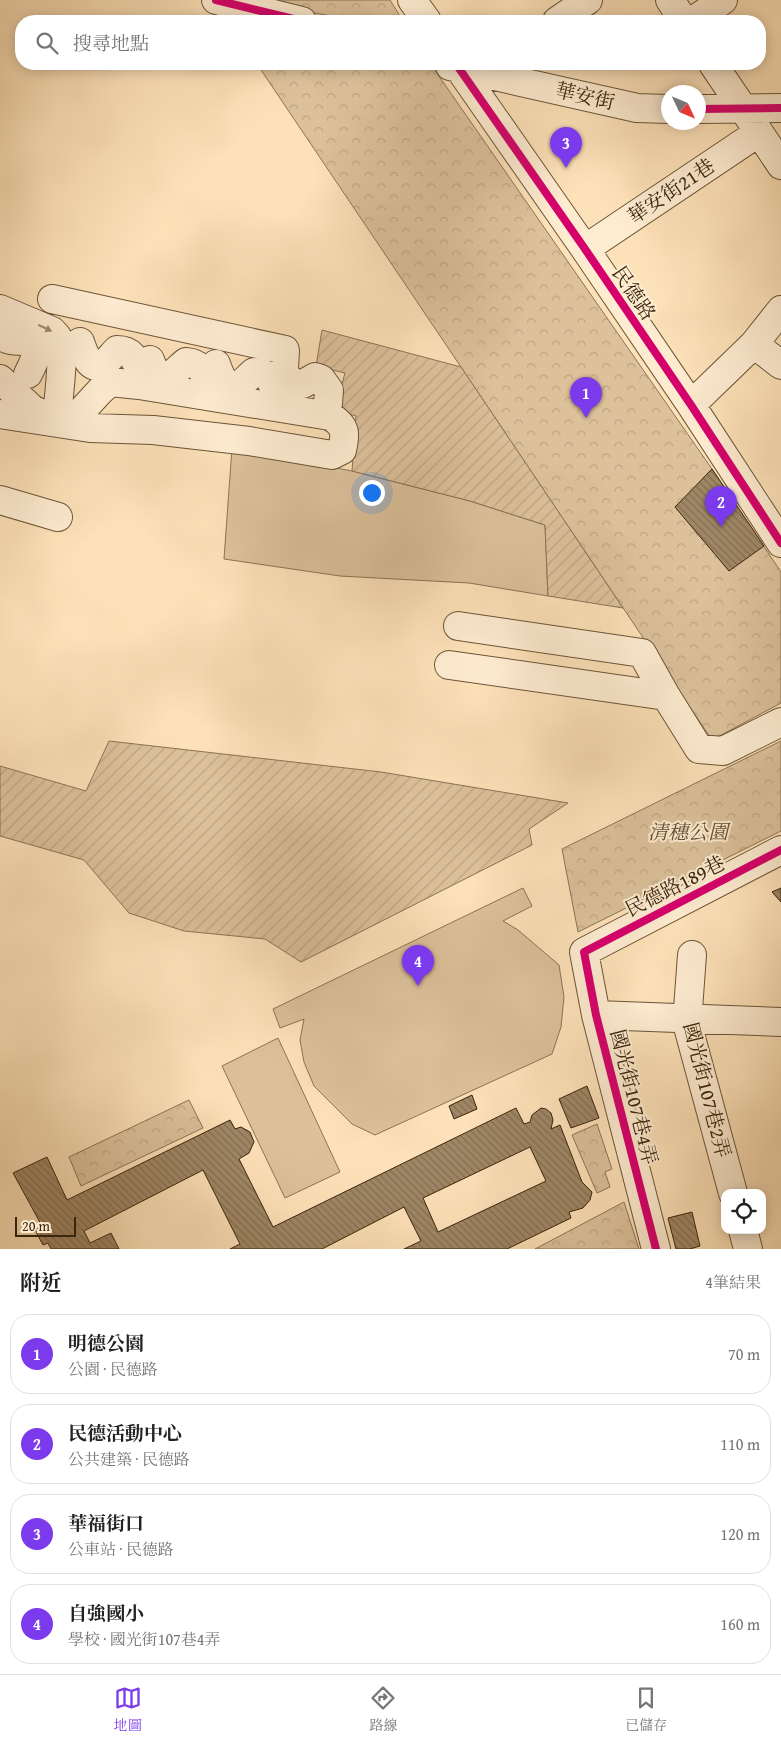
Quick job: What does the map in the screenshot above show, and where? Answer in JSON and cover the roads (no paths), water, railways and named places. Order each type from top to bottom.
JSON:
[{"type":"street","points":[[216,0],[277,15]]},
{"type":"street","points":[[412,0],[423,15]]},
{"type":"street","points":[[566,15],[588,0]]},
{"type":"street","points":[[670,0],[680,15]]},
{"type":"street","points":[[702,15],[724,0]]},
{"type":"street","name":"民德路","points":[[469,70],[585,249],[776,526]]},
{"type":"street","name":"華安街","points":[[479,70],[637,108],[661,109]]},
{"type":"street","points":[[717,70],[781,165]]},
{"type":"street","points":[[706,109],[781,108]]},
{"type":"street","name":"華安街21巷","points":[[585,249],[758,133]]},
{"type":"street","points":[[0,312],[54,306],[284,360],[285,376],[295,384],[303,384],[316,377],[321,379],[329,390],[328,404]]},
{"type":"street","points":[[691,405],[754,344],[781,310]]},
{"type":"street","points":[[0,312],[9,341],[28,340],[37,349],[36,358],[28,374]]},
{"type":"street","points":[[0,312],[52,331],[57,335],[61,352],[58,408],[60,414]]},
{"type":"street","points":[[80,342],[85,357],[94,366],[106,362],[117,350],[124,350],[131,353],[136,361],[144,363],[163,378],[174,374],[186,362],[192,362],[200,366],[204,373],[212,373],[222,378],[231,387],[242,384],[254,372],[260,372],[268,375],[275,393]]},
{"type":"street","points":[[754,344],[781,365]]},
{"type":"street","points":[[0,379],[32,409],[40,413],[60,414],[68,417],[77,416],[100,390],[110,382],[330,416],[338,421],[344,431],[344,439],[342,450],[332,455],[249,441],[153,430],[90,428],[0,414]]},
{"type":"street","points":[[0,500],[58,517]]},
{"type":"street","points":[[458,626],[642,653],[666,696],[700,749],[723,751],[781,722]]},
{"type":"street","points":[[449,666],[666,696]]},
{"type":"street","name":"民德路189巷","points":[[584,952],[781,850]]},
{"type":"street","name":"國光街107巷4弄","points":[[584,952],[596,1015],[656,1249]]},
{"type":"street","name":"國光街107巷2弄","points":[[692,956],[687,1018],[732,1189]]},
{"type":"street","points":[[596,1015],[781,1022]]},
{"type":"street","points":[[744,1234],[748,1249]]},
{"type":"place","name":"華福街口","points":[[566,168]]},
{"type":"place","name":"明德公園","points":[[586,418]]},
{"type":"place","name":"民德活動中心","points":[[721,527]]},
{"type":"place","name":"自強國小","points":[[418,986]]},
{"type":"park label","name":"清穗公園","points":[[688,832]]}]
